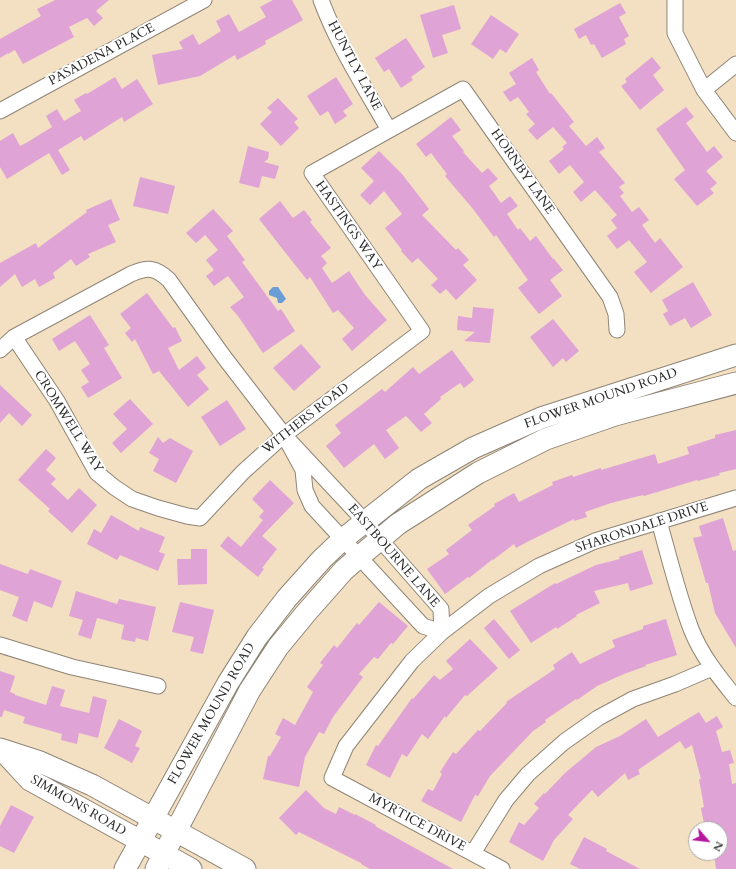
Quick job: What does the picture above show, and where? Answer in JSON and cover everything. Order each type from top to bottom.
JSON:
[{"type":"main road","name":"FLOWER MOUND ROAD","points":[[125,869],[228,683],[257,637],[287,598],[322,559],[343,539],[419,479],[479,445],[541,418],[736,355]]},
{"type":"main road","name":"FLOWER MOUND ROAD","points":[[160,862],[250,690],[278,648],[344,570],[398,524],[478,473],[546,439],[615,414],[736,383]]},
{"type":"main road","name":"SIMMONS ROAD","points":[[1,749],[40,762],[92,785],[245,869]]},
{"type":"main road","name":"SIMMONS ROAD","points":[[1,749],[30,780],[140,841],[160,862],[191,869]]},
{"type":"street","name":"PASADENA PLACE","points":[[0,111],[204,0]]},
{"type":"street","name":"HUNTLY LANE","points":[[321,0],[327,17],[343,48],[389,130]]},
{"type":"street","points":[[675,1],[675,33],[704,90],[736,133]]},
{"type":"street","points":[[704,90],[736,64]]},
{"type":"street","name":"HORNBY LANE","points":[[389,130],[464,89],[610,297],[616,314],[617,330]]},
{"type":"street","name":"HASTINGS WAY","points":[[389,130],[312,173],[422,331]]},
{"type":"street","name":"EASTBOURNE LANE","points":[[0,350],[14,337],[131,274],[142,269],[153,269],[162,273],[169,280],[224,357],[284,434],[365,522],[441,609],[442,632],[423,626],[312,506],[305,490],[303,470],[284,434]]},
{"type":"street","name":"WITHERS ROAD","points":[[200,518],[243,472],[284,434],[422,331]]},
{"type":"street","name":"CROMWELL WAY","points":[[14,337],[57,401],[97,473],[132,499],[158,508],[200,518]]},
{"type":"street","name":"SHARONDALE DRIVE","points":[[332,778],[346,746],[412,661],[442,632],[489,596],[539,566],[595,541],[736,498]]},
{"type":"street","points":[[659,521],[674,576],[692,630],[712,668],[736,698]]},
{"type":"street","points":[[0,645],[72,667],[158,686]]},
{"type":"street","points":[[473,853],[506,800],[528,774],[564,742],[598,718],[633,699],[675,684],[712,668]]},
{"type":"street","name":"MYRTICE DRIVE","points":[[332,778],[502,869]]},
{"type":"water","points":[[273,287],[278,287],[286,299],[282,303],[278,303],[277,298],[269,295],[269,291]]},
{"type":"building","points":[[55,0],[109,0],[96,11],[103,18],[94,26],[87,18],[69,27],[74,37],[23,64],[15,50],[0,58],[0,39],[41,16],[37,9]]},
{"type":"building","points":[[273,0],[292,0],[303,20],[265,41],[266,44],[237,60],[235,55],[200,76],[158,85],[152,55],[183,49],[179,42],[193,34],[199,45],[221,31],[216,21],[229,14],[239,32],[266,17],[260,7]]},
{"type":"building","points":[[620,3],[626,13],[619,17],[629,36],[624,39],[626,44],[602,58],[594,44],[591,45],[586,35],[579,39],[574,29]]},
{"type":"building","points":[[454,5],[461,29],[442,35],[448,53],[433,58],[420,15]]},
{"type":"building","points":[[491,15],[519,34],[506,53],[500,49],[493,59],[471,44]]},
{"type":"building","points":[[406,38],[425,67],[411,77],[413,80],[401,88],[389,69],[384,72],[375,58]]},
{"type":"building","points":[[652,57],[661,68],[653,75],[664,90],[640,110],[621,86],[627,82],[625,79]]},
{"type":"building","points":[[532,58],[539,70],[536,72],[550,94],[551,93],[574,122],[569,126],[586,146],[597,137],[605,148],[599,152],[625,183],[619,187],[624,193],[620,196],[632,212],[639,207],[649,220],[642,225],[655,243],[660,238],[683,267],[651,293],[634,272],[647,262],[629,240],[617,249],[607,236],[617,228],[611,220],[617,215],[595,190],[581,202],[573,192],[584,182],[570,165],[559,174],[549,161],[564,149],[562,147],[567,143],[553,127],[537,140],[528,130],[535,124],[526,114],[529,112],[518,97],[510,102],[503,92],[516,84],[509,73]]},
{"type":"building","points":[[115,77],[122,89],[137,79],[153,104],[124,122],[122,117],[84,141],[81,136],[58,150],[70,170],[62,175],[49,153],[7,179],[0,167],[0,141],[13,133],[20,146],[26,143],[52,127],[46,116],[57,109],[64,121],[81,111],[74,100]]},
{"type":"building","points":[[336,77],[353,104],[343,111],[347,116],[335,124],[328,111],[320,116],[307,96]]},
{"type":"building","points":[[278,98],[298,119],[294,122],[299,128],[281,146],[260,124],[272,112],[267,108]]},
{"type":"building","points":[[686,107],[694,117],[686,123],[707,152],[714,146],[723,157],[706,171],[717,183],[710,189],[714,193],[697,206],[674,179],[685,170],[656,129]]},
{"type":"building","points":[[451,117],[461,130],[452,136],[464,151],[463,152],[482,173],[488,168],[498,179],[489,186],[501,203],[510,196],[518,206],[507,214],[518,230],[520,228],[530,241],[536,236],[563,270],[550,280],[562,296],[539,314],[518,288],[528,280],[496,235],[494,237],[445,176],[447,174],[431,153],[426,157],[416,144]]},
{"type":"building","points":[[248,146],[269,152],[268,159],[264,162],[279,166],[275,179],[262,176],[259,188],[239,183]]},
{"type":"building","points":[[379,151],[402,174],[429,209],[422,215],[456,250],[458,248],[469,260],[463,265],[477,280],[456,300],[446,289],[440,294],[431,285],[438,279],[418,258],[412,263],[401,251],[402,250],[385,228],[402,214],[384,191],[370,205],[360,195],[374,181],[361,168]]},
{"type":"building","points":[[140,177],[175,186],[168,214],[133,206]]},
{"type":"building","points":[[111,199],[120,220],[108,225],[116,242],[88,254],[90,257],[76,266],[71,259],[53,273],[55,278],[39,287],[35,279],[22,287],[15,274],[0,287],[0,263],[36,243],[38,248],[87,212],[86,210]]},
{"type":"building","points":[[280,201],[293,218],[304,210],[312,220],[310,222],[331,248],[321,256],[327,263],[322,268],[332,283],[349,271],[365,295],[387,320],[352,351],[342,339],[354,328],[338,310],[333,313],[310,277],[307,280],[259,219]]},
{"type":"building","points":[[213,209],[233,231],[227,236],[245,260],[242,262],[278,311],[281,309],[295,331],[263,353],[238,316],[230,307],[244,297],[228,276],[214,286],[206,276],[214,270],[206,260],[218,250],[205,235],[196,243],[186,233]]},
{"type":"building","points":[[693,282],[712,315],[691,328],[685,318],[670,326],[663,314],[668,311],[662,300]]},
{"type":"building","points":[[147,293],[173,328],[175,327],[182,341],[168,348],[179,370],[197,356],[206,368],[197,375],[209,389],[188,407],[159,371],[153,374],[135,339],[132,342],[125,333],[131,328],[120,314]]},
{"type":"building","points":[[473,307],[494,309],[490,343],[464,341],[475,332],[457,330],[458,316],[472,318]]},
{"type":"building","points":[[90,315],[109,345],[104,348],[122,378],[88,398],[81,387],[89,382],[81,370],[90,364],[75,341],[59,351],[52,339]]},
{"type":"building","points":[[553,319],[579,351],[566,362],[563,358],[553,367],[530,337]]},
{"type":"building","points":[[301,344],[321,367],[294,391],[273,368]]},
{"type":"building","points":[[452,350],[474,380],[464,388],[460,383],[440,397],[441,399],[424,414],[432,423],[421,432],[406,416],[386,430],[399,448],[385,459],[374,444],[344,468],[326,446],[341,433],[335,425],[382,389],[385,392],[413,367],[419,374]]},
{"type":"building","points":[[0,385],[32,415],[22,426],[9,413],[0,423]]},
{"type":"building","points":[[130,399],[153,424],[121,453],[112,443],[127,429],[113,414]]},
{"type":"building","points":[[227,400],[246,429],[220,446],[201,417]]},
{"type":"building","points":[[736,430],[736,469],[719,473],[720,475],[697,480],[644,496],[611,503],[585,512],[587,517],[574,521],[574,519],[516,548],[514,544],[445,594],[427,569],[449,554],[446,550],[472,530],[468,525],[495,506],[494,504],[514,493],[519,502],[553,485],[552,482],[572,475],[573,477],[601,468],[601,470],[655,454],[658,464],[689,454],[687,447],[715,438],[715,435]]},
{"type":"building","points":[[158,437],[163,443],[170,438],[193,451],[176,483],[153,471],[159,459],[149,453]]},
{"type":"building","points":[[46,449],[56,458],[46,470],[56,479],[51,484],[68,500],[79,488],[97,505],[72,533],[48,511],[50,509],[18,480]]},
{"type":"building","points":[[270,480],[294,503],[262,536],[277,549],[262,568],[264,569],[258,577],[220,546],[228,536],[241,547],[263,520],[259,517],[264,511],[252,499]]},
{"type":"building","points":[[111,515],[139,531],[140,527],[165,537],[159,552],[165,554],[158,571],[120,555],[117,560],[87,544],[94,529],[101,533]]},
{"type":"building","points":[[723,518],[733,551],[736,550],[736,648],[715,613],[708,583],[706,583],[693,538],[702,536],[699,526]]},
{"type":"building","points":[[191,549],[207,549],[207,584],[178,585],[177,559],[191,559]]},
{"type":"building","points":[[642,550],[653,584],[630,591],[628,583],[594,591],[600,603],[576,615],[577,616],[557,629],[556,627],[531,643],[510,611],[555,583],[556,584],[596,565],[620,559],[619,557]]},
{"type":"building","points":[[0,564],[28,574],[30,569],[62,581],[52,608],[34,601],[27,622],[12,616],[19,597],[0,590]]},
{"type":"building","points":[[76,591],[117,604],[119,599],[156,607],[148,641],[136,638],[135,642],[121,639],[124,625],[97,618],[91,639],[78,635],[83,620],[69,616]]},
{"type":"building","points":[[180,602],[214,610],[203,654],[190,651],[194,637],[172,632]]},
{"type":"building","points":[[379,602],[408,626],[378,659],[374,657],[359,674],[363,677],[333,717],[324,734],[319,732],[305,757],[299,787],[263,779],[268,756],[270,756],[281,737],[275,734],[283,718],[295,725],[313,692],[307,687],[323,665],[320,663],[334,645],[337,648],[357,623],[359,625]]},
{"type":"building","points":[[494,619],[520,650],[509,659],[484,628]]},
{"type":"building","points":[[666,619],[677,655],[645,665],[646,666],[597,686],[545,720],[546,722],[533,731],[490,776],[478,796],[475,795],[461,822],[421,801],[428,789],[433,791],[442,774],[440,772],[453,752],[456,754],[478,730],[480,731],[507,703],[506,702],[555,669],[553,665],[572,652],[580,664],[615,647],[612,640],[643,629],[643,626]]},
{"type":"building","points":[[470,639],[498,668],[467,696],[465,695],[446,718],[445,716],[428,739],[422,734],[407,757],[402,754],[390,778],[366,765],[376,745],[378,746],[412,698],[413,699],[434,675],[440,680],[453,669],[446,661]]},
{"type":"building","points":[[0,671],[15,676],[10,692],[46,705],[52,686],[65,690],[60,706],[89,713],[93,696],[107,700],[98,738],[79,733],[77,744],[61,740],[62,734],[23,723],[25,717],[4,710],[2,717],[0,717]]},
{"type":"building","points":[[699,712],[706,723],[717,716],[723,727],[716,731],[722,752],[730,750],[734,763],[729,764],[732,784],[736,783],[736,869],[716,869],[715,861],[728,861],[728,821],[703,821],[701,808],[704,807],[699,779],[701,779],[692,745],[685,749],[680,741],[638,770],[640,774],[628,780],[625,773],[598,797],[592,790],[568,815],[573,819],[554,840],[543,861],[509,842],[519,822],[524,825],[539,808],[534,804],[544,793],[545,794],[565,773],[596,747],[620,736],[646,719],[658,737]]},
{"type":"building","points":[[119,719],[142,731],[135,746],[140,748],[132,763],[104,748]]},
{"type":"building","points":[[306,790],[324,808],[336,814],[339,807],[355,814],[453,869],[370,869],[299,832],[296,835],[279,818]]},
{"type":"building","points":[[11,805],[34,817],[14,853],[0,846],[0,826]]},
{"type":"building","points":[[584,837],[607,849],[606,851],[640,869],[580,869],[570,864]]}]
